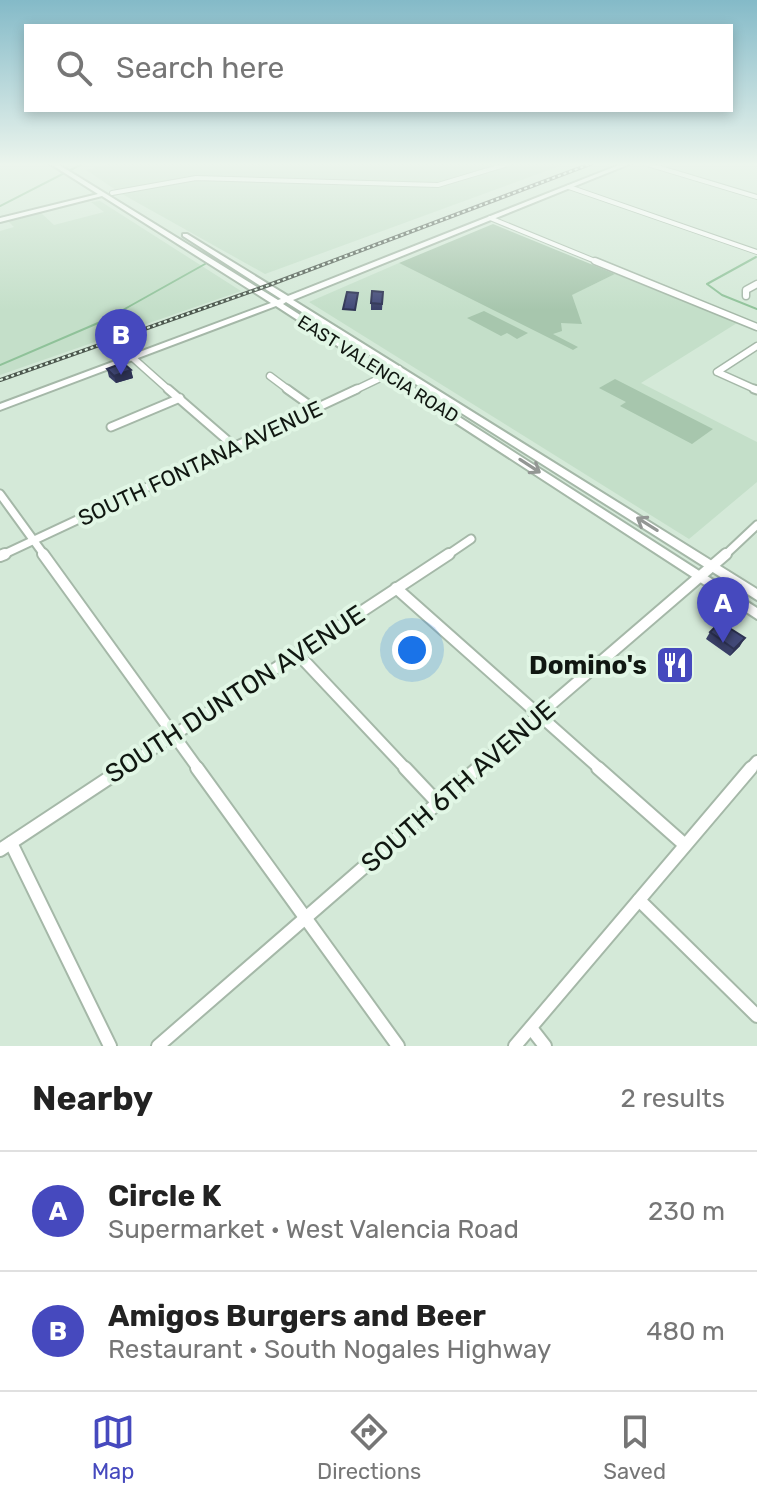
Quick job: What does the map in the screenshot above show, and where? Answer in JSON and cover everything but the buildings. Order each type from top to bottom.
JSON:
[{"type":"main road","points":[[0,220],[33,212]]},
{"type":"main road","name":"EAST VALENCIA ROAD","points":[[131,212],[388,374],[757,614]]},
{"type":"main road","name":"EAST VALENCIA ROAD","points":[[146,212],[269,285],[757,595]]},
{"type":"main road","points":[[0,407],[275,304],[506,212]]},
{"type":"main road","points":[[152,224],[162,221]]},
{"type":"main road","points":[[207,258],[218,255]]},
{"type":"main road","points":[[269,285],[294,288],[324,284]]},
{"type":"main road","points":[[500,446],[512,439]]},
{"type":"street","points":[[641,212],[757,252]]},
{"type":"street","points":[[490,218],[757,327]]},
{"type":"street","points":[[746,296],[746,290],[757,284]]},
{"type":"street","points":[[755,349],[717,372],[757,390]]},
{"type":"street","points":[[133,358],[235,447]]},
{"type":"street","name":"SOUTH FONTANA AVENUE","points":[[0,556],[399,369]]},
{"type":"street","points":[[270,376],[315,409]]},
{"type":"street","points":[[111,427],[180,398]]},
{"type":"street","points":[[0,494],[398,1046]]},
{"type":"street","name":"SOUTH 6TH AVENUE","points":[[158,1046],[437,802],[702,577],[757,525]]},
{"type":"street","name":"SOUTH DUNTON AVENUE","points":[[6,846],[471,539]]},
{"type":"street","points":[[396,588],[685,845]]},
{"type":"street","points":[[297,653],[437,802]]},
{"type":"street","points":[[515,1046],[757,761]]},
{"type":"street","points":[[6,846],[110,1046]]},
{"type":"street","points":[[639,900],[757,1016]]},
{"type":"street","points":[[531,1028],[545,1046]]},
{"type":"shaded area","points":[[104,212],[117,212],[241,291],[0,375],[0,231],[14,227],[8,221],[41,213],[54,225]]},
{"type":"shaded area","points":[[154,212],[435,212],[265,274]]},
{"type":"shaded area","points":[[493,224],[615,274],[572,295],[582,324],[561,323],[562,331],[553,334],[578,347],[573,350],[399,263]]},
{"type":"shaded area","points":[[399,263],[573,350],[521,319],[615,274],[737,323],[641,383],[757,442],[757,482],[689,539],[309,302]]},
{"type":"shaded area","points":[[484,311],[528,333],[517,339],[507,333],[501,336],[467,318]]},
{"type":"shaded area","points":[[615,379],[713,429],[692,444],[620,406],[626,402],[599,388]]},
{"type":"waterway","points":[[756,257],[707,284],[722,295],[757,309]]},
{"type":"waterway","points":[[0,365],[105,320],[205,264]]},
{"type":"railway","points":[[0,380],[269,285],[463,212]]},
{"type":"place","name":"Amigos Burgers and Beer","points":[[121,375]]},
{"type":"place","name":"Circle K","points":[[723,643]]},
{"type":"place","name":"Domino's","points":[[675,665]]}]
